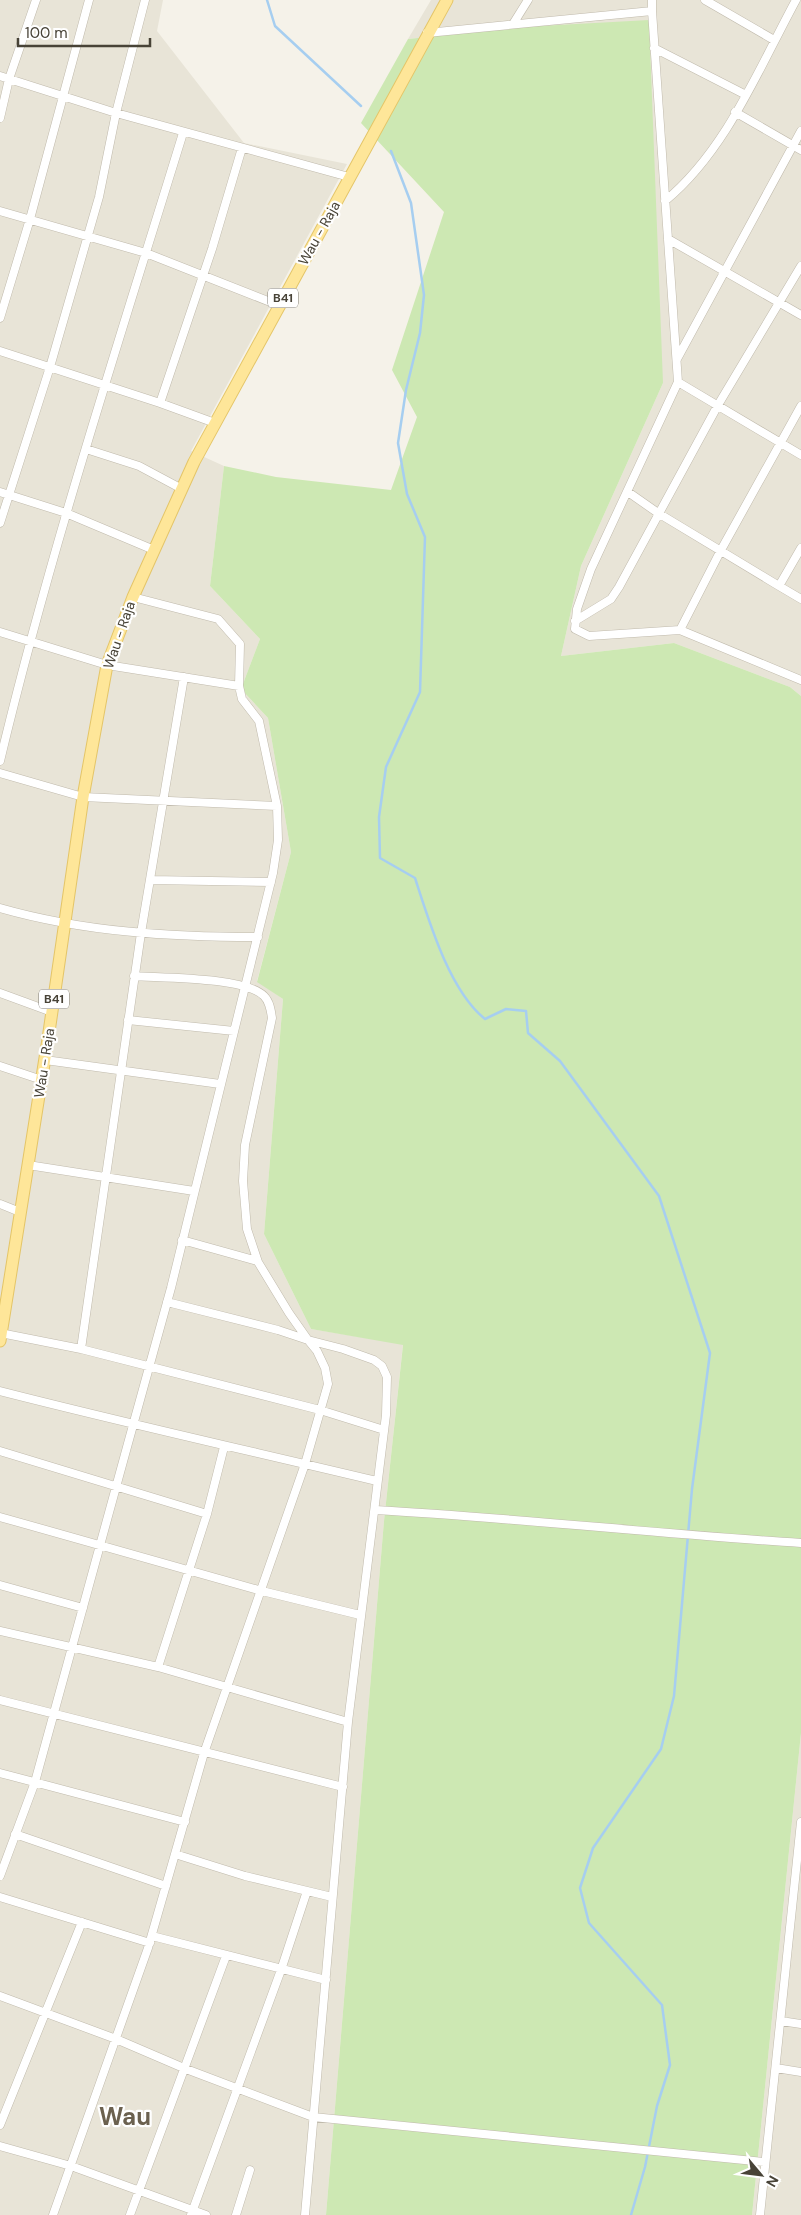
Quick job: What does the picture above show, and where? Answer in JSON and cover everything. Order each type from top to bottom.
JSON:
[{"type":"main road","name":"Wau - Raja","points":[[0,1335],[42,1080],[83,797],[107,665],[133,597],[182,489],[215,423],[427,33],[447,0]]},
{"type":"street","points":[[0,118],[9,79],[36,0]]},
{"type":"street","points":[[0,318],[30,219],[89,0]]},
{"type":"street","points":[[0,523],[50,367],[87,236],[145,0]]},
{"type":"street","points":[[513,24],[528,0]]},
{"type":"street","points":[[652,0],[678,382],[591,569],[575,621],[575,629],[589,636],[680,630],[801,680]]},
{"type":"street","points":[[705,0],[774,40]]},
{"type":"street","points":[[665,201],[686,184],[702,164],[746,95],[796,0]]},
{"type":"street","points":[[427,33],[652,11]]},
{"type":"street","points":[[654,48],[746,95]]},
{"type":"street","points":[[0,76],[184,133],[349,177]]},
{"type":"street","points":[[735,112],[801,150]]},
{"type":"street","points":[[676,360],[801,131]]},
{"type":"street","points":[[0,760],[29,641],[66,513],[184,133]]},
{"type":"street","points":[[160,403],[242,148]]},
{"type":"street","points":[[0,210],[146,253],[278,305]]},
{"type":"street","points":[[668,239],[724,269],[801,315]]},
{"type":"street","points":[[575,621],[611,599],[718,405],[801,266]]},
{"type":"street","points":[[0,351],[215,423]]},
{"type":"street","points":[[678,382],[801,455]]},
{"type":"street","points":[[680,630],[721,550],[801,406]]},
{"type":"street","points":[[86,449],[139,466],[182,489]]},
{"type":"street","points":[[0,492],[66,513],[154,550]]},
{"type":"street","points":[[628,492],[658,513],[801,599]]},
{"type":"street","points":[[779,586],[801,548]]},
{"type":"street","points":[[0,1876],[35,1782],[167,1302],[258,937],[271,882],[278,840],[277,806],[259,722],[242,699],[239,686],[240,644],[218,619],[133,597]]},
{"type":"street","points":[[0,632],[107,665],[239,686]]},
{"type":"street","points":[[81,1349],[134,976],[184,677]]},
{"type":"street","points":[[0,773],[83,797],[277,806]]},
{"type":"street","points":[[150,880],[271,882]]},
{"type":"street","points":[[0,908],[64,923],[141,933],[258,937]]},
{"type":"street","points":[[53,2215],[151,1940],[204,1753],[305,1464],[328,1384],[325,1368],[317,1351],[289,1313],[258,1261],[247,1229],[243,1182],[245,1145],[272,1018],[268,1002],[264,996],[246,985],[134,976]]},
{"type":"street","points":[[0,993],[52,1012]]},
{"type":"street","points":[[128,1020],[234,1031]]},
{"type":"street","points":[[45,1060],[220,1084]]},
{"type":"street","points":[[0,1066],[42,1080]]},
{"type":"street","points":[[28,1165],[194,1191]]},
{"type":"street","points":[[0,1204],[20,1212]]},
{"type":"street","points":[[182,1240],[258,1261]]},
{"type":"street","points":[[167,1302],[278,1330],[343,1349],[374,1360],[382,1366],[387,1378],[388,1391],[375,1510],[360,1615],[348,1722],[305,2215]]},
{"type":"street","points":[[0,1335],[81,1349],[149,1368],[320,1410],[384,1430]]},
{"type":"street","points":[[0,1391],[134,1422],[224,1447],[377,1481]]},
{"type":"street","points":[[158,1667],[207,1514],[224,1447]]},
{"type":"street","points":[[0,1452],[207,1514]]},
{"type":"street","points":[[375,1510],[494,1517],[684,1536],[801,1543]]},
{"type":"street","points":[[0,1517],[262,1591],[360,1615]]},
{"type":"street","points":[[0,1585],[83,1608]]},
{"type":"street","points":[[0,1631],[158,1667],[348,1722]]},
{"type":"street","points":[[0,1700],[343,1787]]},
{"type":"street","points":[[0,1773],[185,1822]]},
{"type":"street","points":[[760,2215],[801,1822]]},
{"type":"street","points":[[15,1834],[166,1886]]},
{"type":"street","points":[[175,1854],[245,1876],[332,1897]]},
{"type":"street","points":[[192,2212],[307,1891]]},
{"type":"street","points":[[0,1897],[82,1922],[151,1940],[326,1980]]},
{"type":"street","points":[[0,2125],[47,2014],[82,1922]]},
{"type":"street","points":[[130,2215],[186,2069],[226,1956]]},
{"type":"street","points":[[0,1996],[116,2039],[186,2069],[313,2117],[765,2162]]},
{"type":"street","points":[[781,2021],[801,2024]]},
{"type":"street","points":[[776,2068],[801,2072]]},
{"type":"street","points":[[0,2146],[71,2166],[140,2190],[192,2212],[206,2215]]},
{"type":"street","points":[[236,2215],[250,2170]]},
{"type":"shaded area","points":[[0,0],[163,0],[157,31],[244,143],[347,164],[191,451],[224,466],[210,586],[260,639],[241,689],[268,718],[291,852],[257,981],[283,999],[264,1234],[311,1329],[403,1344],[384,1521],[326,2215],[0,2215]]},
{"type":"shaded area","points":[[431,0],[801,0],[801,696],[790,687],[674,643],[561,656],[581,566],[663,383],[522,27],[408,39]]},
{"type":"shaded area","points":[[801,1733],[801,2215],[752,2215]]},
{"type":"green space","points":[[649,20],[663,383],[581,566],[561,656],[674,643],[790,687],[801,696],[801,1733],[752,2215],[326,2215],[384,1521],[403,1345],[311,1329],[264,1234],[283,999],[257,982],[291,852],[268,718],[241,689],[260,639],[210,586],[224,466],[276,477],[391,490],[417,417],[392,370],[444,212],[361,123],[408,39],[522,27]]},
{"type":"waterway","points":[[267,0],[275,26],[361,106]]},
{"type":"waterway","points":[[391,151],[411,203],[424,295],[420,333],[406,390],[398,443],[407,494],[425,537],[420,692],[386,767],[379,817],[380,858],[415,878],[442,954],[461,991],[472,1006],[485,1019],[506,1009],[526,1011],[528,1033],[560,1061],[659,1196],[710,1353],[692,1489],[674,1696],[661,1749],[593,1848],[580,1888],[589,1923],[662,2005],[670,2065],[657,2106],[645,2167],[631,2215]]},
{"type":"district","name":"Wau","points":[[125,2117]]}]
